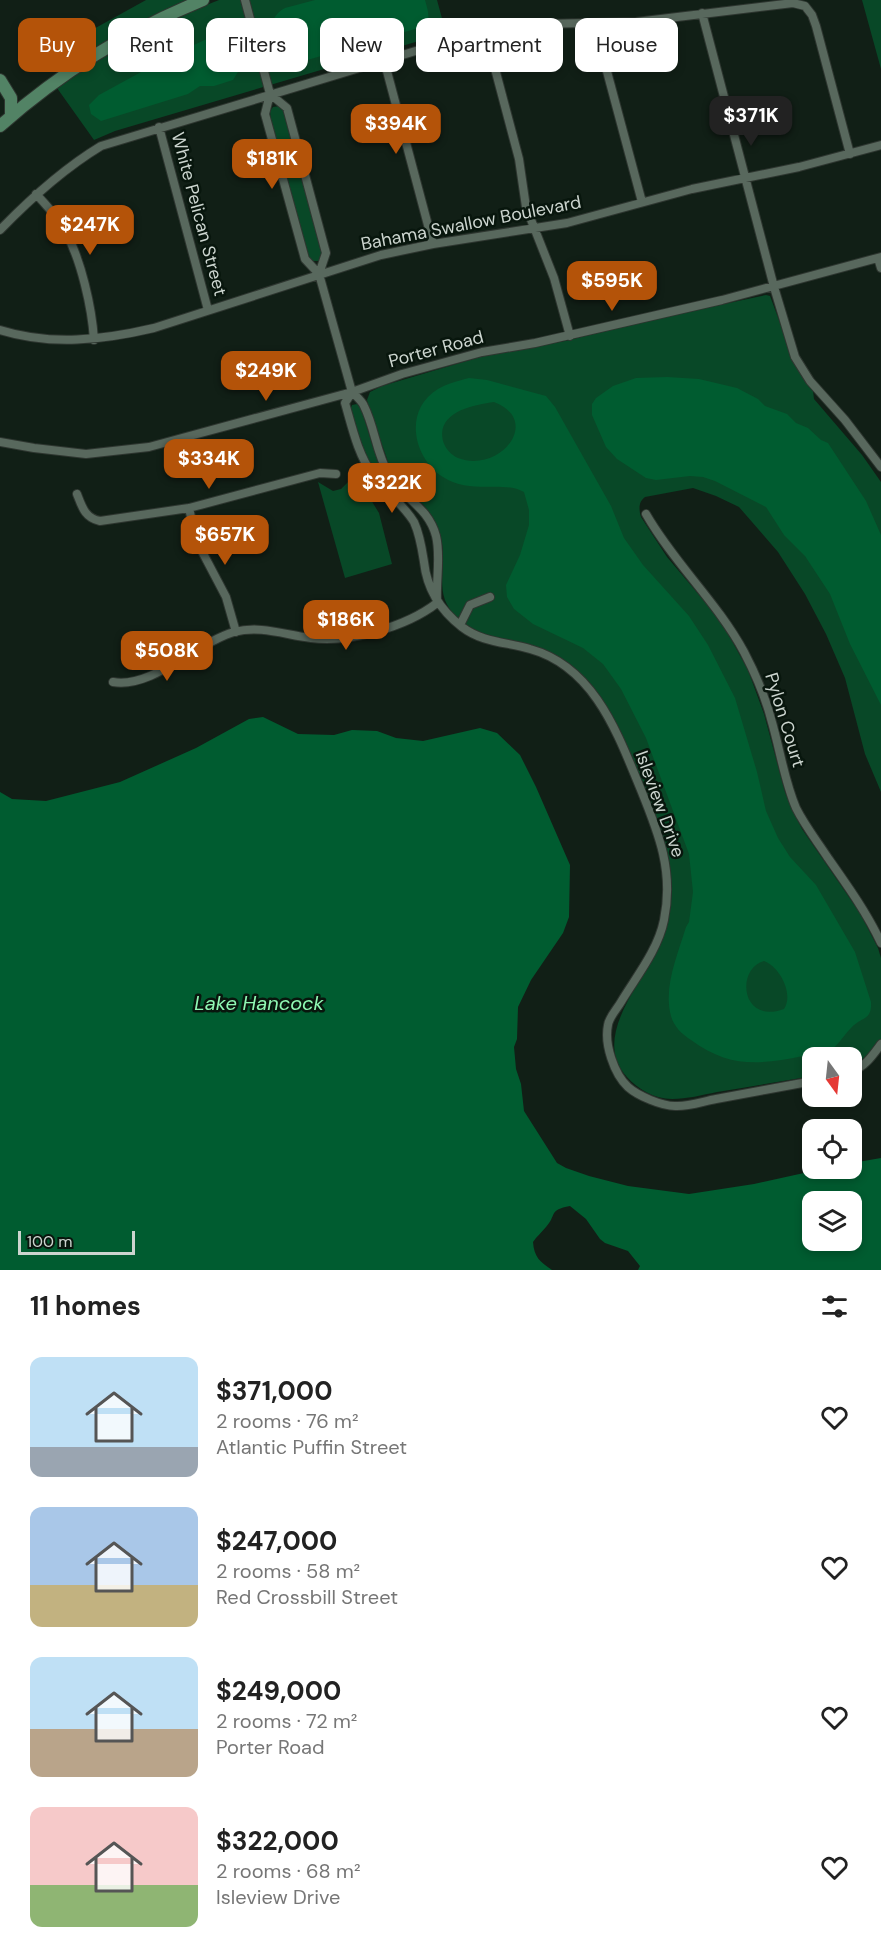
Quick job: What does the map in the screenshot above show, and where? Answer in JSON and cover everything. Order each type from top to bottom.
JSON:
[{"type":"main road","points":[[6,113],[75,67],[138,30],[203,0]]},
{"type":"main road","points":[[0,80],[11,98],[0,126]]},
{"type":"street","points":[[113,682],[124,684],[132,682],[169,666],[221,637],[236,632],[268,630],[310,638],[338,639],[396,625],[437,603],[438,549],[431,523],[425,512],[389,476],[377,449],[364,404],[352,392],[319,274],[305,259],[265,114],[270,94],[245,0]]},
{"type":"street","points":[[665,18],[793,3],[805,6],[816,26],[850,154]]},
{"type":"street","points":[[702,13],[774,287],[795,357],[810,381],[845,420],[881,467]]},
{"type":"street","points":[[0,230],[36,194],[72,163],[100,146],[344,72]]},
{"type":"street","points":[[387,72],[433,244]]},
{"type":"street","points":[[496,72],[519,159],[523,178],[523,194],[554,279],[570,336]]},
{"type":"street","points":[[607,72],[642,202]]},
{"type":"street","points":[[270,94],[287,108],[326,254],[319,274]]},
{"type":"street","name":"White Pelican Street","points":[[159,127],[208,310]]},
{"type":"street","name":"Bahama Swallow Boulevard","points":[[0,330],[62,340],[119,336],[154,328],[381,255],[433,244],[567,223],[692,189],[881,145]]},
{"type":"street","points":[[36,194],[55,215],[74,247],[90,310],[94,339]]},
{"type":"street","points":[[880,257],[881,268]]},
{"type":"street","name":"Porter Road","points":[[0,442],[86,454],[127,450],[177,440],[352,392],[402,374],[482,352],[570,336],[774,287],[880,257]]},
{"type":"street","name":"Isleview Drive","points":[[352,392],[345,403],[357,444],[372,474],[403,507],[417,530],[427,579],[437,603],[460,625],[477,636],[494,642],[532,649],[548,656],[577,675],[609,716],[655,825],[666,860],[668,881],[664,924],[651,954],[608,1024],[608,1046],[614,1066],[627,1087],[644,1098],[675,1106],[802,1083]]},
{"type":"street","points":[[77,494],[88,516],[100,521],[189,508],[320,473],[336,474]]},
{"type":"street","points":[[390,493],[398,486]]},
{"type":"street","points":[[189,508],[196,540],[226,597],[236,632]]},
{"type":"street","name":"Pylon Court","points":[[646,514],[672,555],[718,610],[744,652],[760,686],[772,720],[786,780],[796,807],[809,831],[871,922],[881,943]]},
{"type":"street","points":[[460,625],[470,605],[490,597]]},
{"type":"street","points":[[862,1066],[881,1044]]},
{"type":"shaded area","points":[[146,0],[203,0],[170,18],[113,18]]},
{"type":"shaded area","points":[[219,0],[437,0],[442,18],[416,18],[416,42],[404,45],[404,18],[320,18],[320,70],[115,131],[94,140],[57,88],[79,72],[96,72],[96,61],[108,54],[108,72],[194,72],[194,18],[177,18]]},
{"type":"shaded area","points":[[862,0],[881,0],[881,69]]},
{"type":"shaded area","points":[[108,21],[108,52],[96,58],[96,28]]},
{"type":"shaded area","points":[[280,106],[284,109],[324,253],[319,261],[312,261],[307,256],[271,123],[270,111],[273,107]]},
{"type":"shaded area","points":[[770,296],[797,368],[813,391],[814,399],[862,455],[881,482],[881,792],[865,754],[845,678],[805,594],[778,552],[739,507],[693,488],[645,497],[640,504],[641,517],[667,557],[711,609],[726,630],[748,670],[764,714],[785,792],[793,811],[802,829],[860,913],[881,958],[881,1039],[862,1062],[862,1047],[802,1047],[802,1078],[678,1099],[665,1099],[636,1086],[617,1062],[614,1047],[616,1030],[622,1014],[663,937],[669,915],[671,893],[671,877],[665,846],[615,724],[592,687],[560,658],[528,644],[497,638],[477,631],[458,618],[449,608],[442,588],[443,555],[439,532],[426,508],[394,477],[367,400],[370,392],[382,386],[490,354],[565,341],[658,318]]},
{"type":"shaded area","points":[[357,404],[361,408],[373,447],[391,483],[388,486],[368,462],[350,410],[352,405]]},
{"type":"shaded area","points":[[318,482],[333,491],[341,489],[348,482],[360,499],[368,495],[379,513],[392,564],[345,578]]},
{"type":"water","points":[[315,0],[425,0],[428,18],[416,18],[416,29],[404,32],[404,18],[320,18],[320,56],[308,60],[308,18],[275,18],[285,8]]},
{"type":"water","points":[[206,39],[206,72],[238,72],[233,80],[214,86],[200,86],[188,94],[101,121],[91,114],[89,105],[99,95],[141,72],[194,72],[194,45]]},
{"type":"water","points":[[469,378],[487,380],[546,396],[555,407],[611,506],[624,538],[643,565],[689,616],[708,645],[735,698],[766,811],[778,838],[790,857],[816,885],[855,952],[871,1002],[868,1015],[855,1024],[835,1047],[802,1047],[802,1056],[745,1062],[718,1056],[684,1035],[674,1024],[669,1005],[670,982],[689,922],[693,892],[689,854],[646,738],[621,689],[603,664],[583,648],[533,624],[514,609],[507,597],[506,585],[520,555],[529,525],[529,510],[524,492],[506,487],[464,485],[453,482],[433,469],[419,446],[416,421],[420,409],[427,398],[438,389]],"holes":[[[494,402],[508,411],[515,421],[515,432],[510,443],[500,452],[488,459],[473,461],[458,458],[447,449],[442,431],[445,423],[458,412],[476,405]],[[764,961],[770,964],[784,982],[787,1003],[784,1009],[769,1012],[758,1009],[751,1003],[746,983],[755,966]]]},
{"type":"water","points":[[636,378],[699,379],[737,388],[758,399],[765,406],[787,414],[796,423],[808,428],[828,443],[866,501],[881,535],[881,705],[850,644],[830,594],[805,556],[784,535],[766,507],[703,477],[690,476],[656,480],[646,478],[617,459],[606,447],[592,415],[592,404],[596,398],[613,386]]},
{"type":"water","name":"Lake Hancock","points":[[263,717],[298,734],[334,735],[352,730],[377,731],[396,738],[423,741],[480,728],[497,733],[520,755],[570,865],[569,917],[563,933],[531,980],[518,1007],[517,1039],[514,1047],[524,1111],[557,1163],[589,1176],[628,1186],[689,1194],[754,1184],[802,1173],[802,1179],[862,1179],[862,1161],[881,1158],[881,1270],[638,1270],[640,1266],[628,1251],[605,1243],[586,1219],[570,1206],[556,1211],[533,1242],[538,1259],[552,1270],[0,1270],[0,792],[12,799],[46,801],[120,782],[196,748],[249,719]]}]
